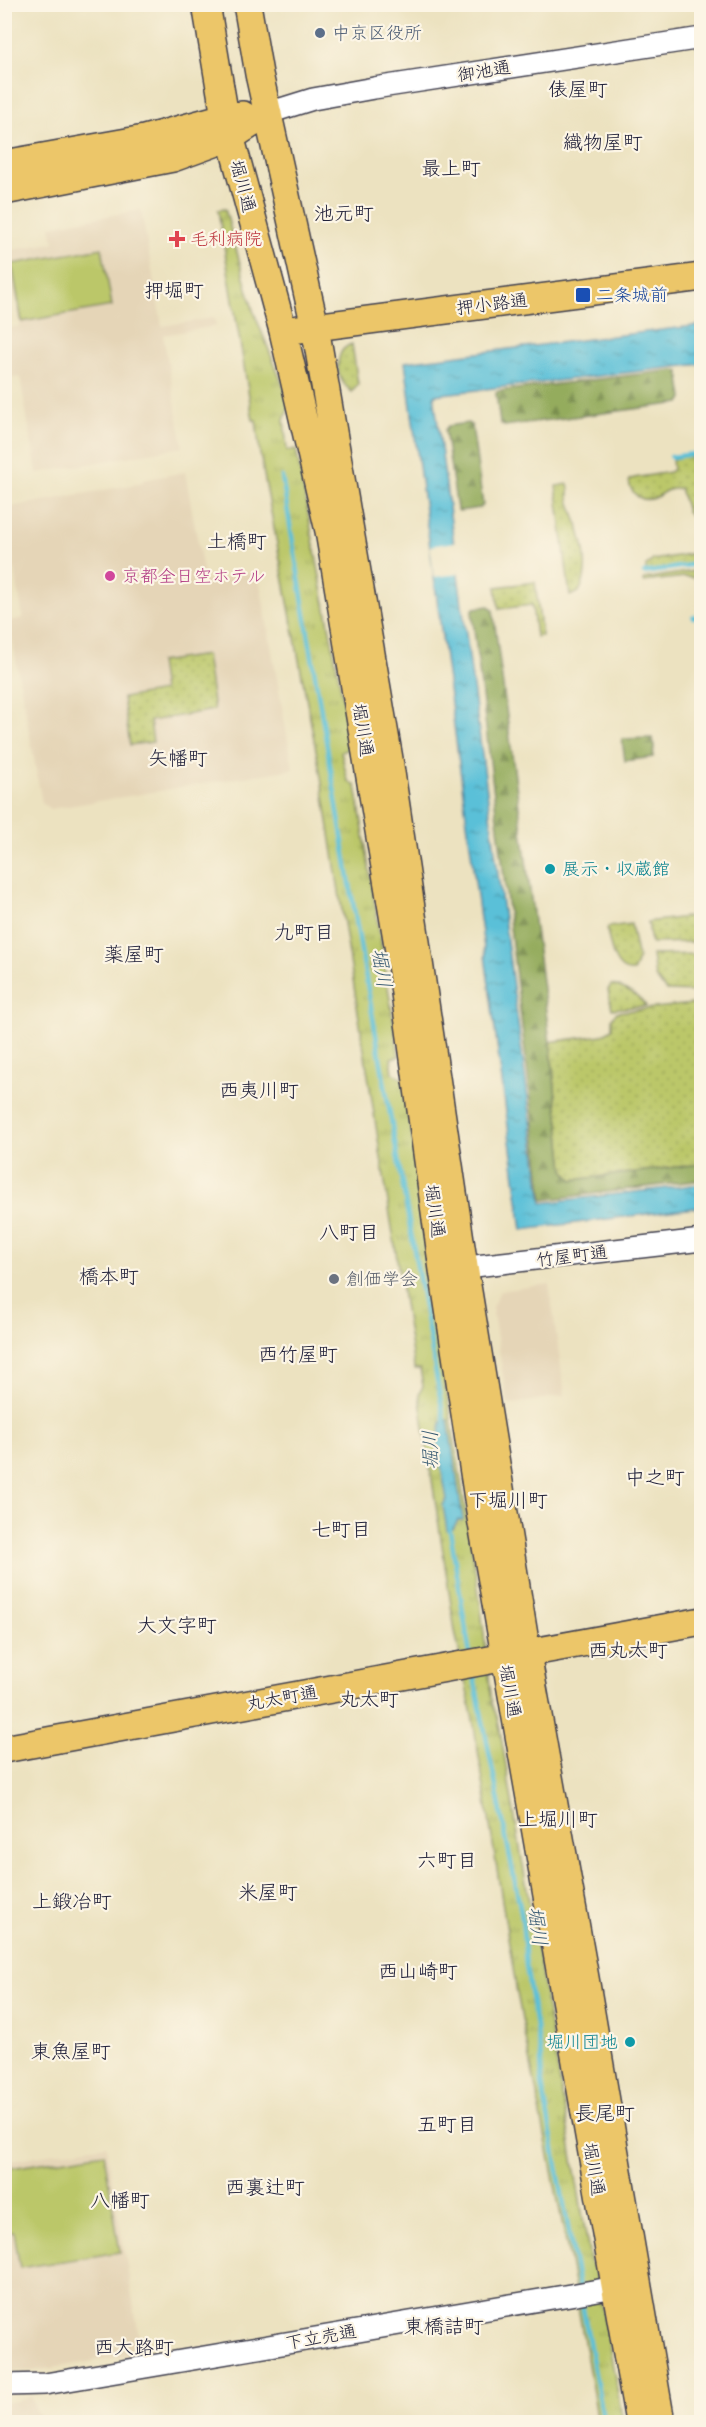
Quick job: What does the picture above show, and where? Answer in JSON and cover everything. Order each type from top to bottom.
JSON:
[{"type":"main road","name":"堀川通","points":[[206,4],[228,127],[283,331],[329,531],[399,957],[454,1269]]},
{"type":"main road","name":"堀川通","points":[[247,4],[268,113],[315,327],[389,759],[454,1269],[495,1660],[585,1978],[616,2285],[639,2422]]},
{"type":"main road","name":"御池通","points":[[4,190],[164,160],[228,127],[268,113]]},
{"type":"main road","name":"御池通","points":[[4,164],[144,139],[228,127]]},
{"type":"main road","name":"押小路通","points":[[283,331],[702,277]]},
{"type":"main road","name":"丸太町通","points":[[4,1749],[702,1621]]},
{"type":"main road","name":"堀川通","points":[[616,2285],[661,2422]]},
{"type":"street","name":"御池通","points":[[268,113],[313,99],[374,88],[702,38]]},
{"type":"street","name":"竹屋町通","points":[[454,1269],[702,1240]]},
{"type":"street","name":"下立売通","points":[[4,2385],[45,2384],[576,2294],[616,2285]]},
{"type":"shaded area","points":[[141,210],[162,326],[214,318],[216,326],[163,335],[183,447],[37,473],[20,377],[5,379],[5,329],[20,326],[12,276],[5,277],[5,251],[54,243],[51,226]]},
{"type":"shaded area","points":[[185,472],[205,581],[258,572],[293,769],[50,809],[42,803],[9,621],[23,618],[4,508],[143,483],[143,480]]},
{"type":"shaded area","points":[[549,1284],[565,1395],[508,1405],[492,1307],[500,1291]]},
{"type":"shaded area","points":[[106,2145],[142,2353],[34,2371],[5,2371],[5,2161]]},
{"type":"shaded area","points":[[31,2398],[42,2422],[5,2422],[5,2403]]},
{"type":"green space","points":[[225,209],[253,310],[284,388],[289,407],[284,420],[287,451],[296,449],[352,747],[341,752],[348,781],[356,786],[399,1056],[391,1058],[393,1073],[403,1079],[447,1359],[442,1363],[480,1601],[492,1703],[498,1719],[591,2265],[595,2268],[623,2422],[598,2422],[572,2272],[517,1993],[473,1720],[455,1631],[419,1394],[423,1386],[420,1369],[414,1367],[320,771],[260,454],[256,420],[253,420],[218,210]]},
{"type":"green space","points":[[102,248],[112,306],[22,322],[12,264]]},
{"type":"green space","points":[[352,344],[358,384],[352,392],[342,381],[338,365],[340,354]]},
{"type":"green space","points":[[676,370],[679,372],[683,398],[680,403],[504,426],[500,423],[496,393],[499,391]]},
{"type":"green space","points":[[468,423],[472,426],[483,505],[480,508],[459,511],[445,430],[448,426]]},
{"type":"green space","points":[[690,455],[701,515],[690,515],[687,512],[680,488],[668,490],[652,499],[642,499],[632,490],[629,480],[670,472],[673,469],[672,459]]},
{"type":"green space","points":[[568,484],[569,501],[581,536],[585,559],[583,582],[579,592],[570,596],[556,486]]},
{"type":"green space","points":[[700,533],[701,563],[646,572],[646,566],[653,560],[695,553],[696,537]]},
{"type":"green space","points":[[701,570],[701,578],[685,577],[644,582],[644,579]]},
{"type":"green space","points":[[535,582],[542,636],[536,637],[532,605],[499,609],[496,587]]},
{"type":"green space","points":[[489,606],[493,610],[550,1042],[564,1170],[573,1180],[701,1164],[701,1180],[543,1200],[472,612],[474,608]]},
{"type":"green space","points":[[206,655],[214,710],[150,721],[153,742],[130,745],[123,698],[163,691],[159,662]]},
{"type":"green space","points":[[652,738],[653,757],[625,761],[622,739]]},
{"type":"green space","points":[[701,915],[701,942],[651,943],[648,922]]},
{"type":"green space","points":[[631,924],[638,959],[634,971],[627,971],[617,963],[614,957],[607,930],[608,927]]},
{"type":"green space","points":[[701,954],[701,992],[666,991],[655,977],[652,955]]},
{"type":"green space","points":[[611,985],[630,992],[646,1006],[612,1009],[608,990]]},
{"type":"green space","points":[[701,1003],[701,1164],[572,1180],[564,1170],[550,1042],[602,1035],[612,1029],[612,1018],[617,1012]]},
{"type":"green space","points":[[104,2153],[120,2252],[20,2268],[14,2232],[5,2233],[5,2169]]},
{"type":"water","points":[[701,325],[701,364],[434,395],[542,1203],[701,1184],[701,1207],[522,1230],[405,362]]},
{"type":"water","points":[[448,1420],[463,1520],[458,1520],[453,1529],[447,1530],[443,1505],[447,1499],[437,1444],[441,1422]]},
{"type":"pier","points":[[455,542],[459,574],[434,577],[430,546]]},
{"type":"waterway","points":[[671,457],[693,454],[702,506]]},
{"type":"waterway","name":"堀川","points":[[282,477],[361,950],[445,1425]]},
{"type":"waterway","points":[[644,573],[702,563]]},
{"type":"waterway","points":[[693,617],[702,616]]},
{"type":"waterway","name":"堀川","points":[[449,1524],[470,1655]]},
{"type":"waterway","name":"堀川","points":[[473,1672],[522,1917],[526,1966],[541,2057],[542,2084],[579,2287]]},
{"type":"waterway","name":"堀川","points":[[581,2298],[604,2422]]},
{"type":"place","name":"中京区役所","points":[[320,33]]},
{"type":"place","name":"毛利病院","points":[[177,239]]},
{"type":"place","name":"二条城前","points":[[583,295]]},
{"type":"place","name":"京都全日空ホテル","points":[[110,576]]},
{"type":"place","name":"展示・収蔵館","points":[[550,869]]},
{"type":"place","name":"創価学会","points":[[334,1279]]},
{"type":"place","name":"堀川団地","points":[[630,2042]]},
{"type":"district","name":"俵屋町","points":[[578,89]]},
{"type":"district","name":"織物屋町","points":[[603,142]]},
{"type":"district","name":"最上町","points":[[451,168]]},
{"type":"district","name":"池元町","points":[[344,213]]},
{"type":"district","name":"押堀町","points":[[174,290]]},
{"type":"district","name":"土橋町","points":[[237,541]]},
{"type":"district","name":"矢幡町","points":[[178,758]]},
{"type":"district","name":"九町目","points":[[304,932]]},
{"type":"district","name":"薬屋町","points":[[134,954]]},
{"type":"district","name":"西夷川町","points":[[259,1090]]},
{"type":"district","name":"八町目","points":[[349,1232]]},
{"type":"district","name":"橋本町","points":[[109,1276]]},
{"type":"district","name":"西竹屋町","points":[[298,1354]]},
{"type":"district","name":"中之町","points":[[655,1477]]},
{"type":"district","name":"下堀川町","points":[[508,1500]]},
{"type":"district","name":"七町目","points":[[341,1529]]},
{"type":"district","name":"大文字町","points":[[177,1625]]},
{"type":"district","name":"西丸太町","points":[[628,1650]]},
{"type":"district","name":"丸太町","points":[[369,1699]]},
{"type":"district","name":"上堀川町","points":[[558,1819]]},
{"type":"district","name":"六町目","points":[[447,1860]]},
{"type":"district","name":"米屋町","points":[[268,1892]]},
{"type":"district","name":"上鍛冶町","points":[[72,1901]]},
{"type":"district","name":"西山崎町","points":[[418,1971]]},
{"type":"district","name":"東魚屋町","points":[[71,2051]]},
{"type":"district","name":"長尾町","points":[[605,2113]]},
{"type":"district","name":"五町目","points":[[447,2124]]},
{"type":"district","name":"西裏辻町","points":[[265,2187]]},
{"type":"district","name":"八幡町","points":[[120,2200]]},
{"type":"district","name":"東橋詰町","points":[[444,2326]]},
{"type":"district","name":"西大路町","points":[[134,2347]]}]
